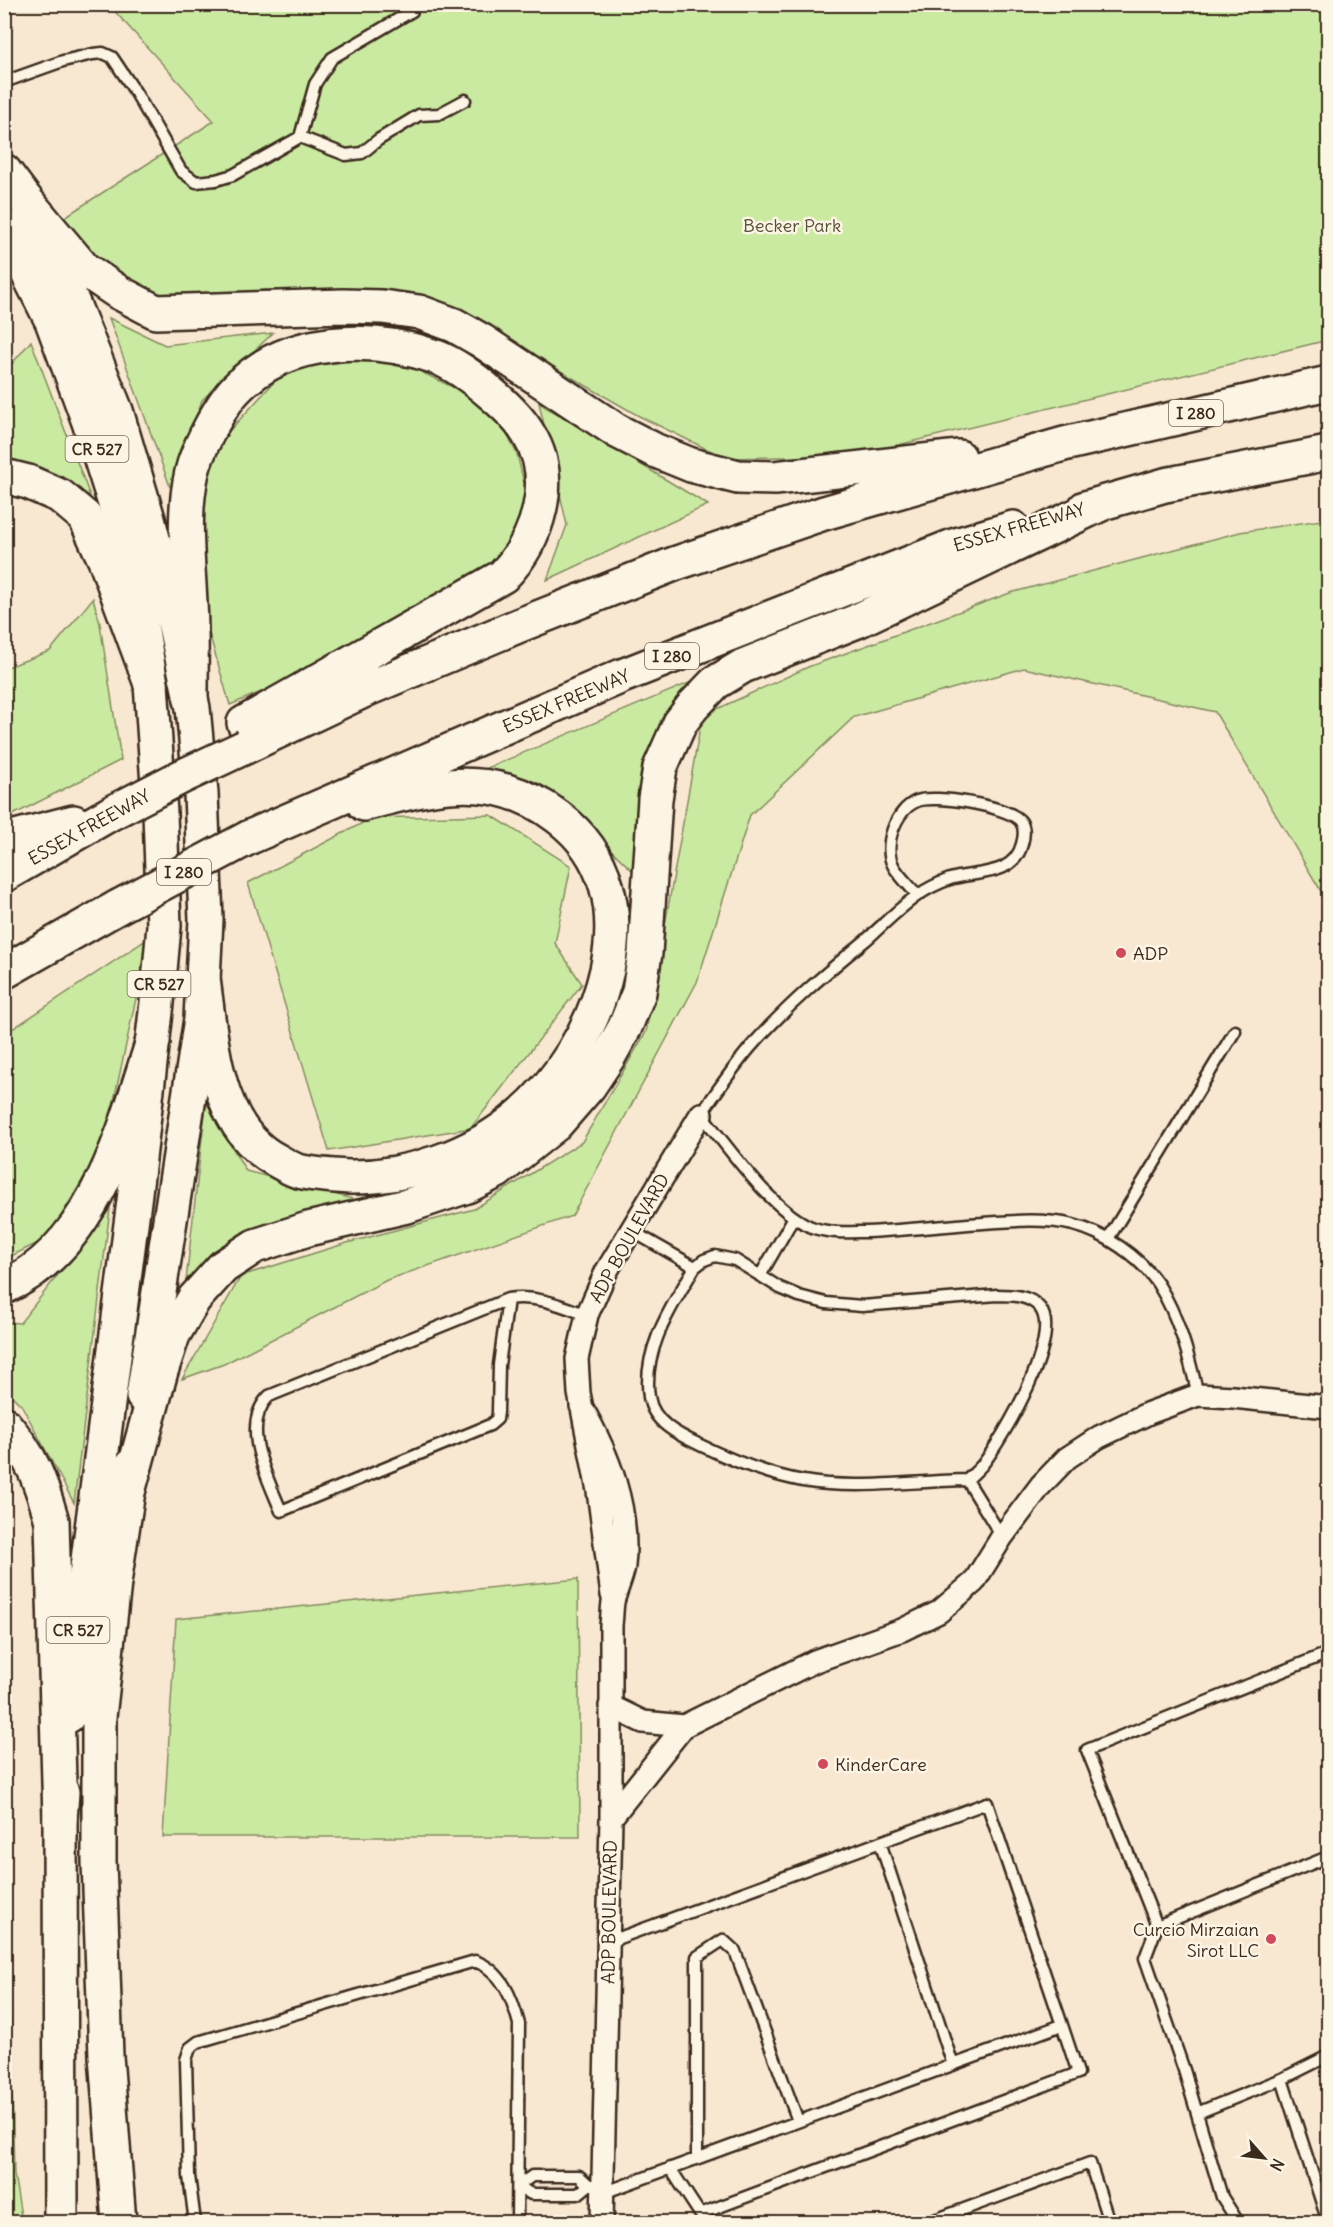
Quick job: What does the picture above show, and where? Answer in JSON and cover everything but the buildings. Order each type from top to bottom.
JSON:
[{"type":"main road","name":"CR 527","points":[[4,171],[25,199],[57,264],[116,411],[148,519],[174,621],[191,698],[201,793],[206,920],[201,1019],[114,1583],[99,1728],[99,1861],[106,2056],[119,2223]]},
{"type":"main road","points":[[25,199],[84,269],[118,292],[156,312],[343,306],[382,307],[419,312],[454,325],[482,340],[626,436],[691,465],[738,477],[775,478],[821,474],[1064,444]]},
{"type":"main road","name":"CR 527","points":[[4,226],[52,321],[89,422],[127,541],[151,684],[160,813],[164,926],[132,1217],[71,1687],[60,1820],[61,2223]]},
{"type":"main road","points":[[191,698],[190,605],[186,534],[188,500],[193,471],[201,447],[214,421],[237,387],[282,356],[342,343],[401,347],[438,358],[462,370],[508,409],[529,434],[538,454],[541,498],[538,518],[530,540],[517,562],[503,576],[244,735]]},
{"type":"main road","name":"ESSEX FREEWAY","points":[[4,874],[113,812],[181,777],[244,735],[367,689],[674,564],[824,513],[1064,444],[1329,383]]},
{"type":"main road","name":"ESSEX FREEWAY","points":[[4,972],[118,907],[250,837],[622,676],[953,546],[1165,485],[1329,453]]},
{"type":"main road","points":[[4,476],[28,482],[60,496],[85,517],[105,560],[151,684]]},
{"type":"main road","points":[[128,1492],[173,1335],[194,1299],[223,1267],[255,1246],[308,1229],[407,1206],[467,1186],[497,1171],[556,1124],[589,1086],[625,1027],[639,992],[645,953],[655,799],[660,768],[680,723],[700,698],[715,683],[743,666],[856,621],[1105,502]]},
{"type":"main road","points":[[203,979],[214,1055],[228,1105],[240,1130],[265,1154],[296,1171],[329,1176],[369,1177],[446,1159],[484,1141],[518,1117],[546,1090],[571,1055],[593,1017],[606,978],[612,941],[611,907],[604,878],[591,850],[567,823],[542,804],[517,793],[491,787],[449,786],[389,798],[250,837]]},
{"type":"main road","points":[[4,840],[113,812]]},
{"type":"main road","points":[[4,986],[69,934]]},
{"type":"main road","points":[[4,1287],[28,1275],[63,1244],[103,1180],[128,1119],[153,1041]]},
{"type":"main road","points":[[4,1424],[21,1444],[38,1476],[52,1521],[60,1820]]},
{"type":"main road","points":[[61,2123],[74,2223]]},
{"type":"street","name":"ADP BOULEVARD","points":[[613,1602],[600,1584],[578,1432],[581,1406],[577,1359],[587,1315],[606,1272],[701,1114]]},
{"type":"street","points":[[611,1818],[684,1726],[815,1661],[902,1630],[939,1612],[974,1582],[1002,1537],[1041,1485],[1067,1458],[1099,1437],[1139,1418],[1198,1395],[1233,1396],[1329,1407]]},
{"type":"street","name":"ADP BOULEVARD","points":[[581,1406],[601,1441],[616,1482],[623,1517],[624,1567],[613,1602],[608,1942],[598,2188],[602,2223]]},
{"type":"street","points":[[610,1706],[643,1722],[684,1726]]},
{"type":"lane","points":[[4,82],[63,61],[93,54],[103,53],[112,57],[136,93],[181,171],[196,182],[216,180],[233,175],[300,137],[315,84],[332,58],[412,11]]},
{"type":"lane","points":[[300,137],[346,155],[362,153],[378,140],[419,115],[439,114],[465,100]]},
{"type":"lane","points":[[917,896],[894,867],[890,856],[894,827],[901,813],[910,805],[918,800],[934,799],[990,807],[1014,814],[1021,822],[1024,830],[1021,849],[1010,864],[1001,869],[950,879],[917,896],[790,1005],[744,1056],[701,1114],[774,1202],[811,1227],[840,1232],[868,1232],[1038,1221],[1073,1225],[1108,1239],[1135,1259],[1157,1283],[1173,1311],[1188,1354],[1198,1395]]},
{"type":"lane","points":[[1108,1239],[1235,1031]]},
{"type":"lane","points":[[760,1276],[794,1217]]},
{"type":"lane","points":[[630,1230],[695,1267]]},
{"type":"lane","points":[[715,1256],[735,1260],[799,1296],[826,1303],[862,1306],[997,1295],[1020,1296],[1039,1306],[1044,1314],[1045,1328],[1034,1370],[1022,1400],[1000,1439],[982,1465],[967,1480],[837,1484],[804,1481],[730,1460],[685,1438],[666,1426],[655,1414],[650,1400],[648,1381],[651,1357],[668,1314],[695,1267],[715,1256]]},
{"type":"lane","points":[[508,1299],[499,1365],[497,1419],[490,1425],[281,1511],[256,1442],[259,1410],[269,1396],[508,1299],[524,1297],[541,1299],[587,1315]]},
{"type":"lane","points":[[967,1480],[1002,1537]]},
{"type":"lane","points":[[1238,2223],[1222,2197],[1197,2113],[1145,1958],[1157,1926],[1087,1750],[1329,1653]]},
{"type":"lane","points":[[608,1942],[987,1803],[1078,2073],[700,2214],[670,2168]]},
{"type":"lane","points":[[880,1842],[952,2065]]},
{"type":"lane","points":[[1157,1926],[1329,1857]]},
{"type":"lane","points":[[697,2158],[697,1957],[723,1940],[735,1951],[798,2121]]},
{"type":"lane","points":[[195,2223],[189,2176],[186,2060],[190,2048],[198,2042],[474,1961],[484,1964],[500,1978],[513,2000],[519,2024],[517,2223]]},
{"type":"lane","points":[[518,2186],[531,2194],[578,2194],[670,2168],[1062,2025]]},
{"type":"lane","points":[[1197,2113],[1282,2079],[1329,2056]]},
{"type":"lane","points":[[1282,2079],[1328,2223]]},
{"type":"lane","points":[[928,2223],[1090,2163],[1109,2223]]},
{"type":"lane","points":[[518,2186],[532,2176],[579,2176],[598,2188]]},
{"type":"green space","name":"Becker Park","points":[[109,5],[1328,5],[1328,340],[853,456],[725,458],[639,416],[442,303],[358,290],[266,290],[154,301],[114,280],[60,220],[214,121]]},
{"type":"green space","points":[[109,318],[165,345],[273,333],[202,400],[172,492]]},
{"type":"green space","points":[[31,341],[90,496],[36,467],[5,463],[5,372]]},
{"type":"green space","points":[[388,356],[492,406],[517,454],[530,508],[493,564],[335,661],[230,705],[202,609],[199,497],[209,453],[286,369]]},
{"type":"green space","points":[[539,403],[708,505],[547,580],[567,525]]},
{"type":"green space","points":[[1328,519],[1328,903],[1215,712],[1024,668],[854,717],[750,815],[697,982],[572,1216],[387,1280],[224,1364],[182,1379],[241,1276],[347,1243],[474,1209],[582,1142],[646,1032],[702,716],[808,667],[1010,593],[1240,532]]},
{"type":"green space","points":[[93,598],[100,624],[121,760],[5,819],[5,668],[50,651]]},
{"type":"green space","points":[[691,682],[647,752],[636,874],[549,790],[485,769]]},
{"type":"green space","points":[[491,815],[571,866],[555,943],[582,984],[471,1128],[329,1151],[248,883],[372,818]]},
{"type":"green space","points":[[149,938],[105,1142],[48,1238],[5,1259],[5,1034]]},
{"type":"green space","points":[[206,1102],[246,1171],[357,1200],[254,1230],[186,1281]]},
{"type":"green space","points":[[110,1209],[74,1503],[22,1406],[5,1389],[5,1322],[20,1323]]},
{"type":"green space","points":[[578,1579],[580,1837],[163,1837],[176,1619]]},
{"type":"green space","points":[[4,1739],[14,2174],[22,2222],[4,2222]]},
{"type":"place","name":"ADP","points":[[1121,953]]},
{"type":"place","name":"KinderCare","points":[[823,1764]]},
{"type":"place","name":"Curcio Mirzaian Sirot LLC","points":[[1271,1939]]}]
